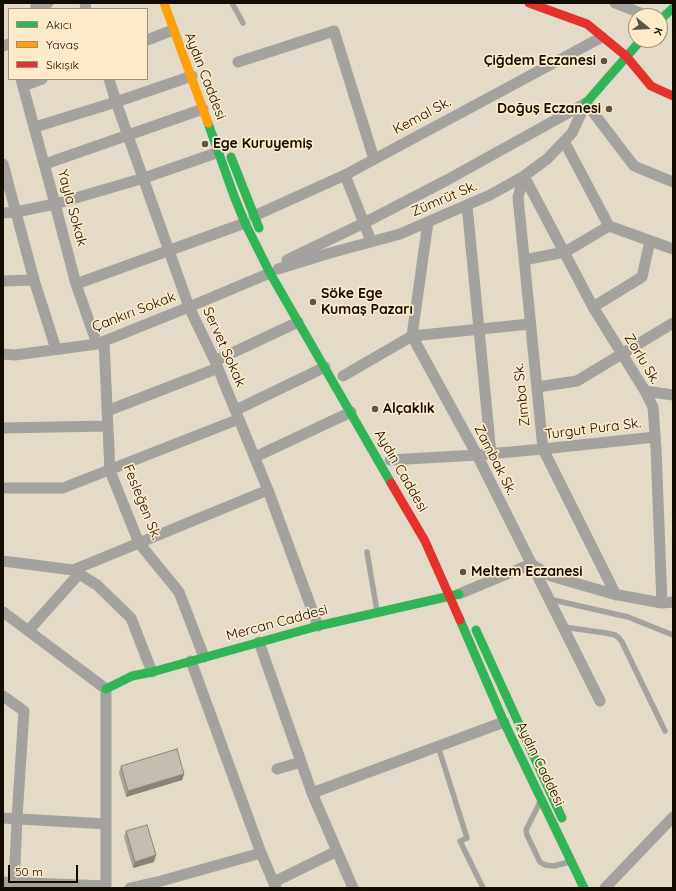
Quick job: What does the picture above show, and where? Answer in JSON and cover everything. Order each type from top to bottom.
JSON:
[{"type":"main road","name":"Aydın Caddesi","points":[[164,3],[203,109],[223,150],[249,219],[276,270],[298,322],[457,594],[504,722],[583,886]]},
{"type":"main road","points":[[529,3],[587,24],[626,56],[651,86],[673,96]]},
{"type":"main road","points":[[586,102],[634,48]]},
{"type":"main road","name":"Aydın Caddesi","points":[[249,219],[263,236]]},
{"type":"main road","name":"Aydın Caddesi","points":[[416,508],[442,555]]},
{"type":"main road","name":"Mercan Caddesi","points":[[106,689],[132,676],[152,672],[318,626],[457,594]]},
{"type":"main road","name":"Aydın Caddesi","points":[[472,622],[565,824]]},
{"type":"street","points":[[36,8],[36,6],[48,3]]},
{"type":"street","points":[[615,3],[628,8]]},
{"type":"street","points":[[148,40],[173,30]]},
{"type":"street","points":[[238,62],[334,31],[374,159]]},
{"type":"street","name":"Kemal Sk.","points":[[76,284],[249,219],[345,175],[602,37]]},
{"type":"street","points":[[35,127],[116,102],[192,76]]},
{"type":"street","points":[[22,82],[35,80]]},
{"type":"street","name":"Servet Sokak","points":[[109,80],[189,307],[216,364],[255,457],[318,626]]},
{"type":"street","name":"Yayla Sokak","points":[[22,82],[76,284],[100,343]]},
{"type":"street","points":[[276,270],[285,261],[364,223],[454,176],[586,102],[634,166],[673,182]]},
{"type":"street","name":"Zümrüt Sk.","points":[[276,270],[400,234],[490,195],[524,176],[547,159],[572,133],[586,102]]},
{"type":"street","points":[[45,164],[203,109]]},
{"type":"street","points":[[564,141],[609,226],[673,249]]},
{"type":"street","points":[[3,213],[16,212],[55,204],[144,178],[223,150]]},
{"type":"street","points":[[3,164],[34,280],[56,349]]},
{"type":"street","points":[[345,175],[372,241]]},
{"type":"street","name":"Zorlu Sk.","points":[[524,176],[594,307],[653,407],[668,602]]},
{"type":"street","name":"Zımba Sk.","points":[[524,176],[518,197],[543,450],[616,594]]},
{"type":"street","points":[[467,205],[491,454]]},
{"type":"street","points":[[412,336],[428,222]]},
{"type":"street","points":[[524,260],[565,252],[609,226]]},
{"type":"street","points":[[594,307],[642,276],[650,241]]},
{"type":"street","name":"Çankırı Sokak","points":[[3,354],[15,356],[100,343],[276,270]]},
{"type":"street","points":[[3,281],[34,280]]},
{"type":"street","points":[[107,411],[216,364],[298,322]]},
{"type":"street","points":[[343,376],[412,336],[530,324]]},
{"type":"street","points":[[537,387],[578,381],[673,324]]},
{"type":"street","name":"Zambak Sk.","points":[[412,336],[477,455],[600,701]]},
{"type":"street","name":"Fesleğen Sk.","points":[[100,343],[107,411],[110,471],[139,543],[179,592],[204,657]]},
{"type":"street","points":[[3,363],[15,356]]},
{"type":"street","points":[[3,488],[63,488],[110,471],[237,415],[325,367]]},
{"type":"street","points":[[645,392],[673,395]]},
{"type":"street","points":[[255,457],[351,412]]},
{"type":"street","points":[[3,428],[108,426]]},
{"type":"street","name":"Turgut Pura Sk.","points":[[390,460],[543,450],[655,436]]},
{"type":"street","points":[[28,631],[76,572],[139,543],[268,490]]},
{"type":"street","points":[[3,561],[76,572],[97,585],[131,618],[152,672]]},
{"type":"street","points":[[457,594],[531,564],[551,576],[616,594],[668,602]]},
{"type":"street","points":[[3,612],[106,689],[106,887],[10,884],[24,711],[3,696]]},
{"type":"street","points":[[259,642],[312,793],[353,888]]},
{"type":"street","points":[[192,661],[261,853],[275,885],[337,851]]},
{"type":"street","points":[[312,793],[504,722]]},
{"type":"street","points":[[277,770],[301,762]]},
{"type":"street","points":[[605,888],[673,817]]},
{"type":"street","points":[[3,818],[106,824]]},
{"type":"street","points":[[130,888],[162,885],[261,853]]},
{"type":"lane","points":[[232,3],[243,23]]},
{"type":"lane","points":[[367,552],[377,612]]},
{"type":"lane","points":[[548,598],[628,618],[673,635]]},
{"type":"lane","points":[[563,627],[606,632],[619,638],[665,731]]},
{"type":"lane","points":[[438,746],[467,838],[460,841],[483,888]]},
{"type":"lane","points":[[541,800],[526,830],[533,848],[540,862],[545,865],[554,866],[571,861]]},
{"type":"building","points":[[177,749],[184,774],[128,791],[121,766]]},
{"type":"building","points":[[147,825],[156,855],[135,862],[126,831]]},
{"type":"traffic: fast","points":[[668,13],[673,8]]},
{"type":"traffic: fast","points":[[586,103],[634,48]]},
{"type":"traffic: fast","points":[[208,123],[245,223],[270,273],[391,483]]},
{"type":"traffic: fast","points":[[231,157],[259,228]]},
{"type":"traffic: fast","points":[[106,689],[132,676],[152,672],[318,626],[459,594]]},
{"type":"traffic: fast","points":[[460,620],[504,722],[584,888]]},
{"type":"traffic: fast","points":[[476,630],[562,818]]},
{"type":"traffic: slow","points":[[164,3],[208,123]]},
{"type":"traffic: jam","points":[[529,3],[587,24],[626,56],[651,86],[673,96]]},
{"type":"traffic: jam","points":[[391,483],[425,541],[460,620]]},
{"type":"place","name":"Çiğdem Eczanesi","points":[[604,61]]},
{"type":"place","name":"Doğuş Eczanesi","points":[[609,109]]},
{"type":"place","name":"Ege Kuruyemiş","points":[[205,144]]},
{"type":"place","name":"Söke Ege Kumaş Pazarı","points":[[313,302]]},
{"type":"place","name":"Alçaklık","points":[[375,409]]},
{"type":"place","name":"Meltem Eczanesi","points":[[463,572]]}]
